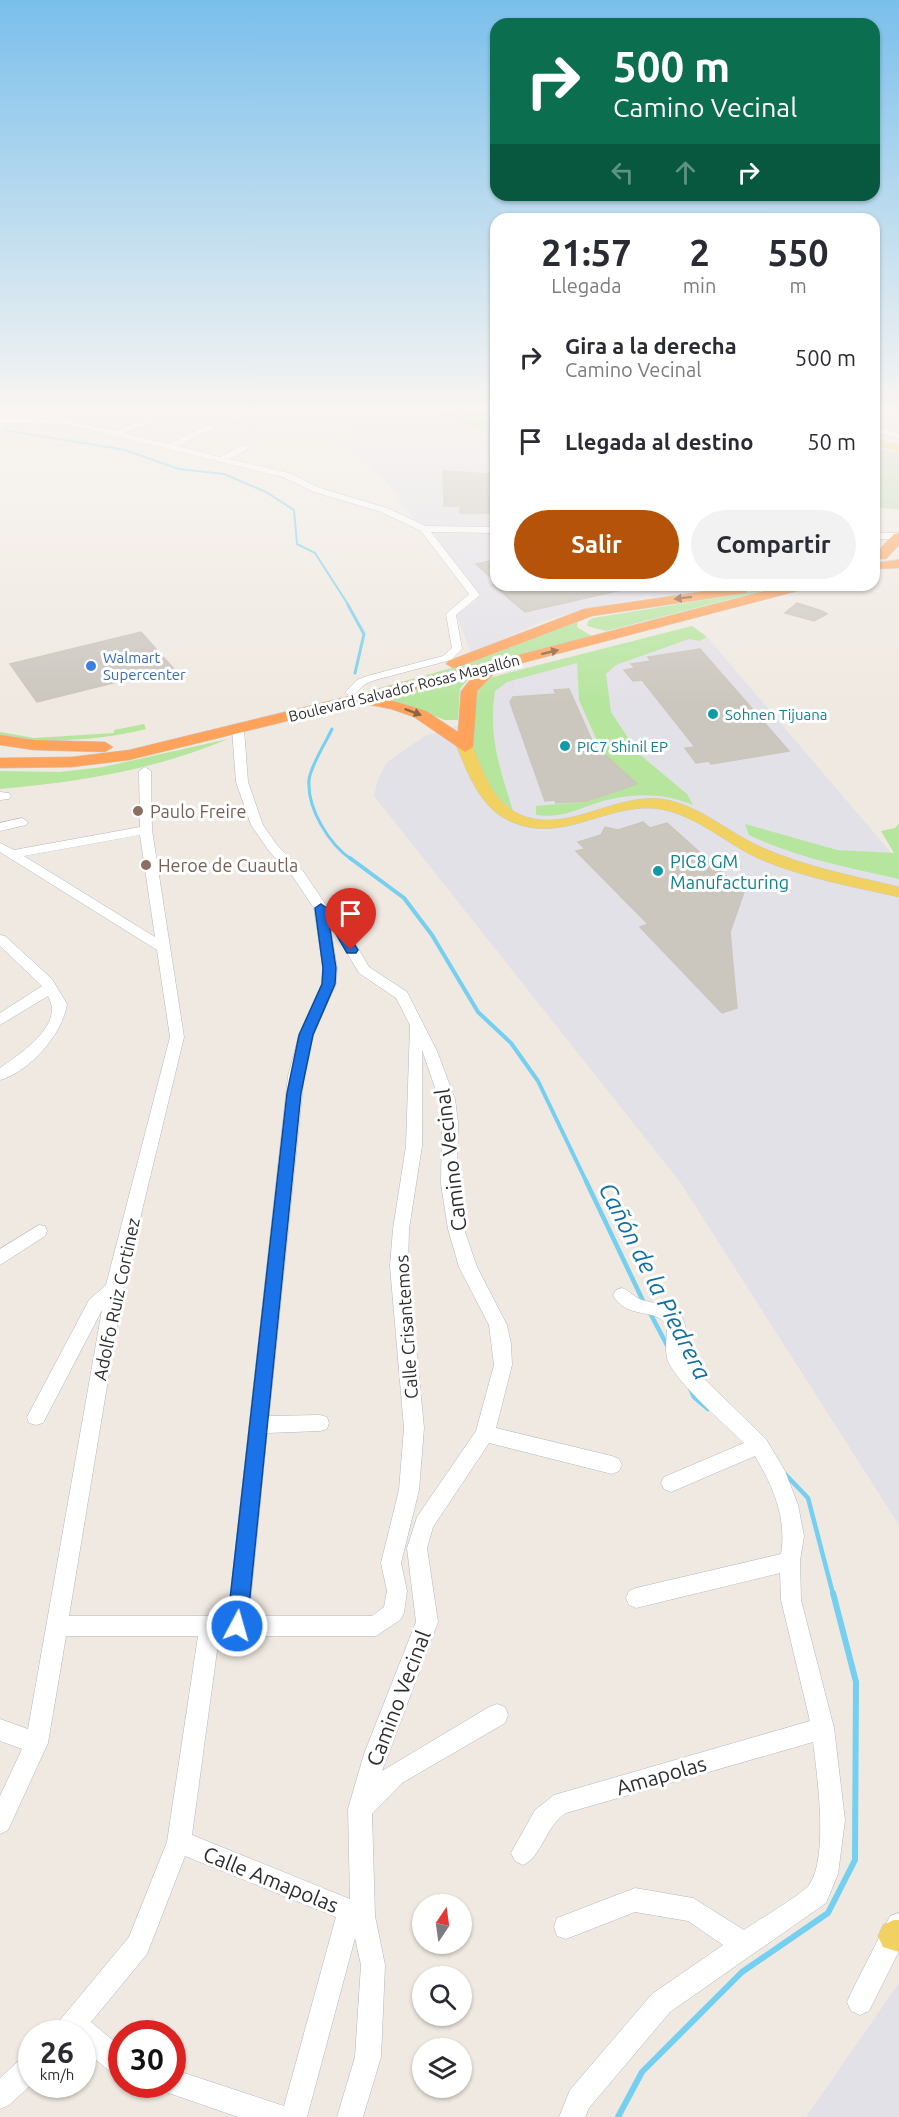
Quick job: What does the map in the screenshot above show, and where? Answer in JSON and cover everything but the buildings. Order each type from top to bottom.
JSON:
[{"type":"highway","points":[[880,558],[899,537]]},
{"type":"highway","points":[[880,560],[899,551]]},
{"type":"highway","points":[[880,561],[899,562]]},
{"type":"highway","name":"Boulevard Salvador Rosas Magallón","points":[[0,763],[44,764],[99,760],[238,729],[448,666],[566,618],[613,607],[734,591]]},
{"type":"highway","name":"Boulevard Salvador Rosas Magallón","points":[[0,753],[55,755],[135,746],[354,695],[495,666],[782,591]]},
{"type":"highway","points":[[613,607],[586,619],[580,626],[593,633],[621,634]]},
{"type":"highway","points":[[465,747],[469,691],[473,684],[495,666]]},
{"type":"highway","points":[[354,695],[384,702],[433,719],[465,747]]},
{"type":"highway","points":[[0,741],[73,747],[135,746]]},
{"type":"main road","points":[[465,747],[485,793],[503,812],[519,820],[557,825],[634,803],[668,805],[754,851],[785,863],[899,892]]},
{"type":"street","points":[[367,505],[384,510],[424,529],[490,530]]},
{"type":"street","points":[[354,695],[366,680],[447,658],[457,649],[451,614],[475,595],[424,529]]},
{"type":"street","points":[[880,536],[899,537]]},
{"type":"street","name":"Camino Vecinal","points":[[238,729],[240,767],[250,809],[273,848],[298,874],[321,908],[332,916],[364,970],[402,995],[430,1051],[447,1099],[450,1122],[449,1184],[456,1229],[468,1267],[498,1325],[502,1344],[503,1365],[485,1434],[424,1523],[417,1548],[427,1622],[375,1754],[360,1809],[356,1913],[373,1965],[368,2057],[350,2117]]},
{"type":"street","name":"Adolfo Ruiz Cortinez","points":[[0,1822],[37,1743],[114,1290],[177,1037],[146,830],[145,771]]},
{"type":"street","points":[[0,827],[22,822]]},
{"type":"street","points":[[15,854],[146,830]]},
{"type":"street","points":[[0,847],[15,854],[162,947]]},
{"type":"street","points":[[56,1626],[237,1626],[296,1076],[306,1035],[328,984],[330,968],[321,908]]},
{"type":"street","points":[[0,939],[51,987],[60,1004],[56,1025],[26,1055],[0,1075]]},
{"type":"street","points":[[0,1020],[51,987]]},
{"type":"street","name":"Calle Crisantemos","points":[[237,1626],[376,1626],[393,1613],[397,1591],[391,1563],[409,1490],[414,1428],[399,1266],[401,1229],[414,1146],[415,1025]]},
{"type":"street","points":[[0,1258],[39,1231]]},
{"type":"street","points":[[36,1417],[95,1305],[114,1290]]},
{"type":"street","points":[[572,2117],[579,2099],[661,2003],[817,1894],[826,1874],[833,1820],[823,1728],[791,1600],[790,1560],[794,1536],[788,1505],[778,1477],[759,1445],[687,1374],[676,1358],[676,1324],[671,1316],[655,1308],[638,1308],[622,1294]]},
{"type":"street","points":[[258,1425],[320,1423]]},
{"type":"street","points":[[485,1434],[612,1465]]},
{"type":"street","points":[[671,1483],[759,1445]]},
{"type":"street","points":[[636,1598],[790,1560]]},
{"type":"street","points":[[78,2020],[138,1945],[179,1842],[210,1626]]},
{"type":"street","points":[[360,1809],[394,1775],[497,1715]]},
{"type":"street","name":"Amapolas","points":[[523,1853],[542,1818],[550,1809],[562,1803],[823,1728]]},
{"type":"street","points":[[0,1730],[37,1743]]},
{"type":"street","name":"Calle Amapolas","points":[[179,1842],[356,1913]]},
{"type":"street","points":[[566,1927],[635,1900],[693,1910],[743,1944]]},
{"type":"street","points":[[292,2117],[298,2108],[356,1913]]},
{"type":"street","points":[[860,2002],[897,1932]]},
{"type":"street","points":[[0,2096],[18,2079]]},
{"type":"street","points":[[186,2087],[278,2117]]},
{"type":"shaded area","points":[[403,505],[490,505],[490,591],[702,591],[619,602],[575,612],[544,621],[471,653],[456,614],[475,602],[479,593],[466,581],[436,536],[418,525]]},
{"type":"shaded area","points":[[692,626],[707,637],[899,862],[899,1525],[680,1182],[374,796],[378,779],[387,762],[425,736],[476,720],[505,673]]},
{"type":"shaded area","points":[[899,1983],[899,2117],[806,2117]]},
{"type":"green space","points":[[880,505],[899,505],[899,510],[880,508]]},
{"type":"green space","points":[[763,591],[606,631],[587,626],[588,621],[593,618]]},
{"type":"green space","points":[[578,621],[577,627],[593,637],[350,696],[470,663],[532,635]]},
{"type":"green space","points":[[692,626],[707,637],[700,641],[689,639],[616,665],[606,674],[611,712],[638,753],[687,794],[693,805],[668,797],[642,795],[616,798],[564,814],[536,815],[536,806],[583,802],[636,784],[602,752],[579,700],[577,663],[507,682],[495,691],[493,723],[496,752],[513,811],[491,792],[472,752],[475,688],[485,679]]},
{"type":"green space","points":[[469,678],[460,689],[458,720],[445,720],[383,697]]},
{"type":"green space","points":[[144,724],[146,729],[91,738],[37,740],[0,737],[0,732],[34,738],[114,733],[114,730]]},
{"type":"green space","points":[[228,739],[144,767],[58,783],[0,789],[0,771],[60,772],[103,767]]},
{"type":"green space","points":[[899,823],[899,879],[785,850],[749,835],[745,824],[837,850],[894,853],[881,831],[895,828]]},
{"type":"waterway","name":"Cañón de la Piedrera","points":[[286,505],[294,510],[297,544],[315,553],[349,606]]},
{"type":"waterway","name":"Cañón de la Piedrera","points":[[348,605],[364,634],[355,673]]},
{"type":"waterway","name":"Cañón de la Piedrera","points":[[332,729],[312,768],[309,791],[321,825],[335,845],[352,860]]},
{"type":"waterway","name":"Cañón de la Piedrera","points":[[350,858],[404,898],[432,935],[478,1012],[511,1043],[538,1081],[587,1183]]},
{"type":"waterway","name":"Cañón de la Piedrera","points":[[586,1181],[645,1305]]},
{"type":"waterway","name":"Cañón de la Piedrera","points":[[649,1311],[668,1347]]},
{"type":"waterway","name":"Cañón de la Piedrera","points":[[690,1388],[694,1397],[708,1409]]},
{"type":"waterway","name":"Cañón de la Piedrera","points":[[785,1474],[808,1498],[833,1594]]},
{"type":"waterway","name":"Cañón de la Piedrera","points":[[618,2117],[642,2072],[742,1972],[828,1913],[855,1860],[856,1682],[833,1593]]},
{"type":"place","name":"Walmart Supercenter","points":[[91,666]]},
{"type":"place","name":"Sohnen Tijuana","points":[[713,714]]},
{"type":"place","name":"PIC7 Shinil EP","points":[[565,746]]},
{"type":"place","name":"Paulo Freire","points":[[138,811]]},
{"type":"place","name":"Heroe de Cuautla","points":[[146,865]]},
{"type":"place","name":"PIC8 GM Manufacturing","points":[[658,871]]},
{"type":"route","points":[[237,1626],[296,1076],[306,1035],[327,991],[330,968],[321,908],[332,916],[351,950]]}]
